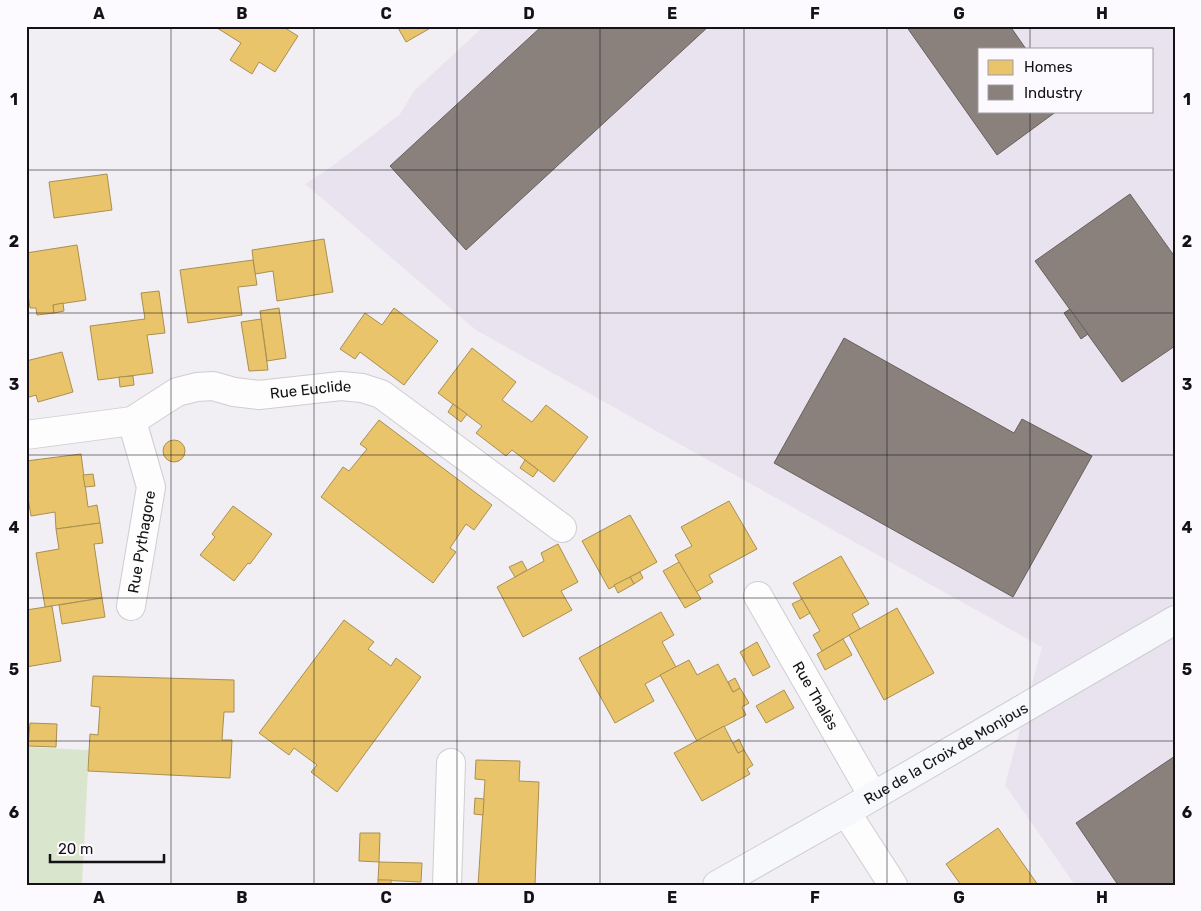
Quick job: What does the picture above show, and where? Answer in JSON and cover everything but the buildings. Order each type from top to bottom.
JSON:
[{"type":"main road","name":"Rue de la Croix de Monjous","points":[[717,885],[1175,620]]},
{"type":"street","name":"Rue Euclide","points":[[26,435],[132,421],[177,392],[197,387],[213,386],[234,392],[259,394],[341,386],[362,388],[381,394],[562,528]]},
{"type":"street","name":"Rue Pythagore","points":[[131,606],[151,487],[132,421]]},
{"type":"street","name":"Rue Thalès","points":[[758,596],[873,796]]},
{"type":"street","points":[[447,885],[451,763]]},
{"type":"street","points":[[846,812],[894,885]]},
{"type":"shaded area","points":[[484,26],[1175,26],[1175,885],[1075,885],[1005,785],[1042,647],[476,330],[305,184],[330,168],[400,114],[414,91]]},
{"type":"green space","points":[[26,747],[89,750],[82,885],[26,885]]}]
